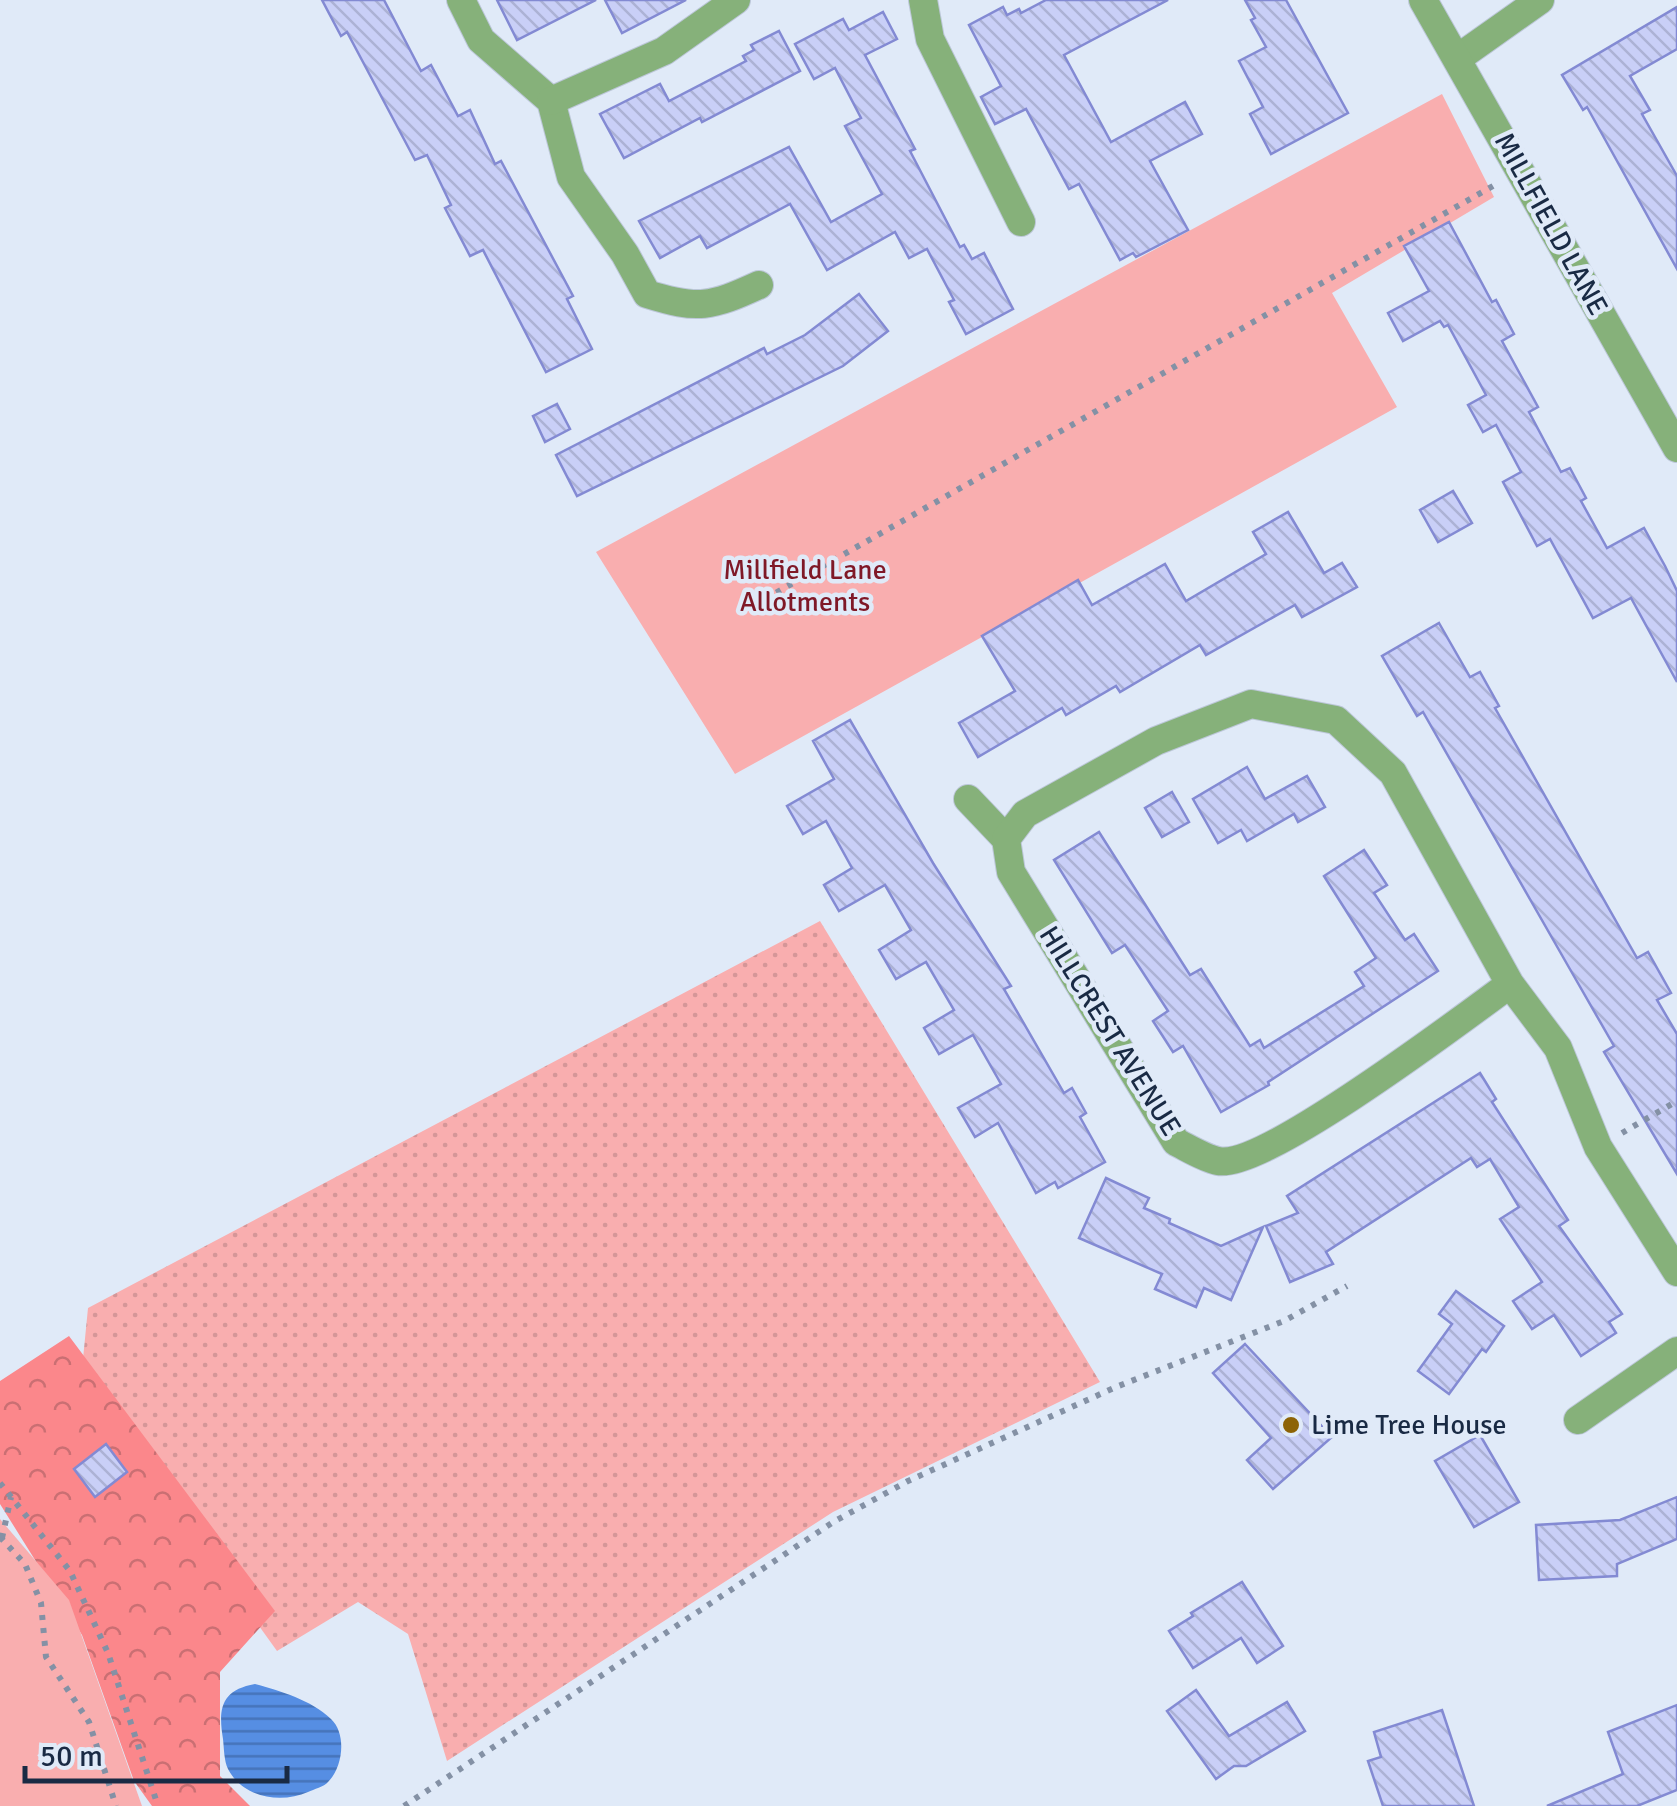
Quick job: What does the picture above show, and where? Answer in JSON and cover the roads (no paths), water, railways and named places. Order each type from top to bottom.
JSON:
[{"type":"street","points":[[462,0],[481,40],[551,101],[571,177],[625,254],[647,294],[686,306],[721,302],[760,285]]},
{"type":"street","points":[[551,101],[664,51],[736,0]]},
{"type":"street","points":[[923,0],[930,39],[1021,222]]},
{"type":"street","name":"MILLFIELD LANE","points":[[1424,0],[1677,448]]},
{"type":"street","points":[[1458,58],[1540,0]]},
{"type":"street","points":[[1006,838],[1025,814],[1156,741],[1251,704],[1336,720],[1394,773],[1510,984],[1558,1048],[1598,1147],[1677,1272]]},
{"type":"street","name":"HILLCREST AVENUE","points":[[968,799],[1006,838],[1011,872],[1176,1142],[1220,1162],[1266,1150],[1407,1060],[1510,984]]},
{"type":"street","points":[[1578,1420],[1677,1351]]},
{"type":"water","points":[[255,1684],[305,1701],[336,1725],[340,1759],[326,1784],[297,1796],[275,1798],[253,1792],[235,1779],[225,1758],[222,1710],[235,1691]]},
{"type":"place","name":"Lime Tree House","points":[[1291,1425]]},
{"type":"park label","name":"Millfield Lane Allotments","points":[[805,586]]}]
